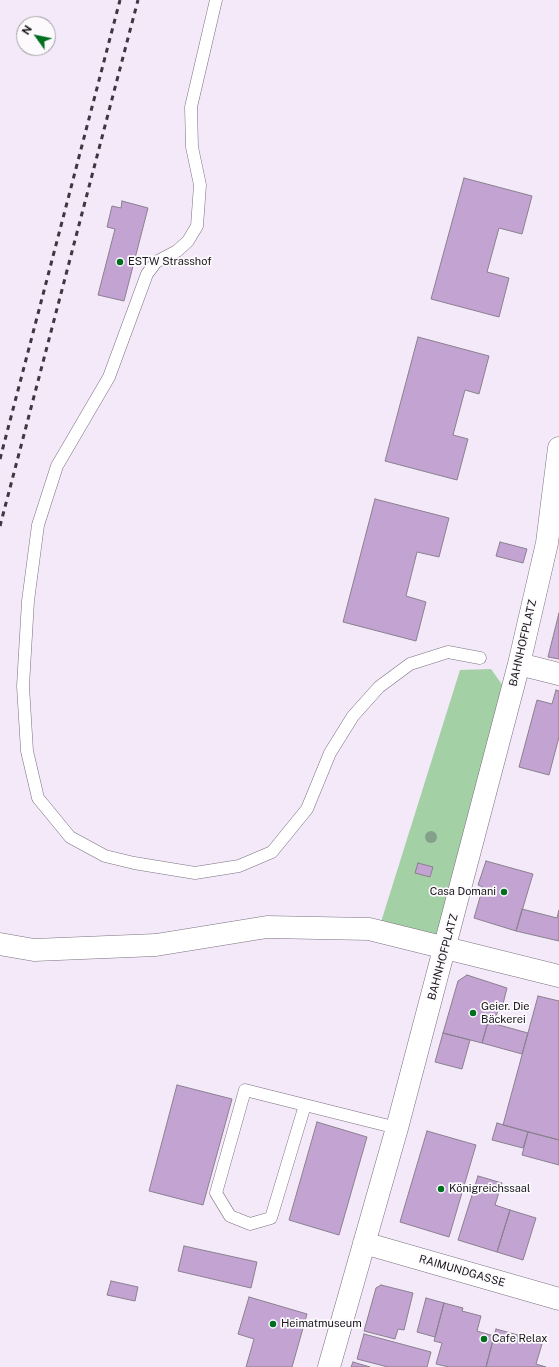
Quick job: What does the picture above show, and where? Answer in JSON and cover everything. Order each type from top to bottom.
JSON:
[{"type":"street","name":"BAHNHOFPLATZ","points":[[329,1367],[397,1128],[446,948],[519,664],[547,543],[559,448]]},
{"type":"street","points":[[519,664],[559,674]]},
{"type":"street","points":[[0,944],[34,950],[156,945],[267,927],[369,929],[559,976]]},
{"type":"street","name":"RAIMUNDGASSE","points":[[364,1243],[559,1299]]},
{"type":"lane","points":[[216,0],[191,107],[192,147],[200,185],[197,226],[188,241],[177,251],[156,262],[147,274],[109,377],[57,466],[38,525],[28,601],[23,686],[27,751],[38,798],[70,837],[105,856],[134,863],[195,873],[239,866],[272,852],[307,809],[330,753],[353,716],[379,687],[410,664],[448,652],[480,658]]},
{"type":"lane","points":[[305,1105],[272,1218],[250,1224],[230,1216],[216,1193],[245,1090],[305,1105],[397,1128]]},
{"type":"green space","points":[[491,669],[506,690],[438,937],[381,922],[460,670]]},
{"type":"building","points":[[464,178],[532,196],[522,234],[499,228],[487,272],[509,278],[499,317],[431,299]]},
{"type":"building","name":"ESTW Strasshof","points":[[122,201],[148,208],[124,301],[98,295],[115,229],[107,227],[112,206],[121,208]]},
{"type":"building","points":[[418,337],[489,356],[479,394],[465,390],[453,435],[468,439],[457,480],[385,461]]},
{"type":"building","points":[[375,499],[449,518],[439,557],[417,552],[406,596],[426,602],[416,641],[343,622]]},
{"type":"building","points":[[500,542],[527,549],[523,563],[496,556]]},
{"type":"building","points":[[559,613],[559,659],[548,657]]},
{"type":"building","points":[[556,690],[559,691],[559,737],[549,775],[519,767],[537,700],[552,704]]},
{"type":"building","name":"Casa Domani","points":[[486,861],[533,874],[516,931],[474,918],[483,887],[478,885]]},
{"type":"building","points":[[418,863],[433,867],[430,877],[415,873]]},
{"type":"building","points":[[522,909],[557,918],[559,910],[559,941],[516,931]]},
{"type":"building","name":"Geier. Die Bäckerei","points":[[467,975],[507,988],[502,1008],[499,1007],[495,1020],[490,1019],[488,1022],[482,1043],[443,1033],[458,981]]},
{"type":"building","points":[[538,996],[559,1001],[559,1140],[503,1125]]},
{"type":"building","points":[[488,1022],[528,1033],[522,1054],[482,1043]]},
{"type":"building","points":[[443,1033],[470,1040],[462,1069],[435,1062]]},
{"type":"building","points":[[177,1085],[232,1099],[203,1205],[149,1191]]},
{"type":"building","points":[[317,1122],[367,1137],[339,1235],[289,1220]]},
{"type":"building","points":[[497,1123],[528,1132],[523,1148],[492,1140]]},
{"type":"building","points":[[427,1131],[476,1145],[449,1237],[400,1222]]},
{"type":"building","points":[[528,1132],[559,1140],[559,1165],[522,1155]]},
{"type":"building","points":[[478,1176],[502,1183],[495,1205],[510,1210],[497,1252],[458,1240]]},
{"type":"building","points":[[510,1210],[536,1218],[523,1260],[497,1252]]},
{"type":"building","points":[[184,1246],[257,1262],[251,1288],[178,1271]]},
{"type":"building","points":[[111,1281],[138,1287],[135,1301],[107,1295]]},
{"type":"building","points":[[381,1285],[413,1293],[404,1330],[398,1329],[395,1339],[364,1331],[376,1288]]},
{"type":"building","name":"Heimatmuseum","points":[[249,1297],[307,1314],[292,1367],[246,1367],[254,1339],[238,1334]]},
{"type":"building","points":[[426,1298],[444,1303],[435,1337],[417,1332]]},
{"type":"building","points":[[444,1303],[463,1308],[462,1311],[481,1316],[477,1331],[494,1336],[486,1367],[449,1367],[436,1364],[442,1343],[434,1341]]},
{"type":"building","points":[[496,1329],[542,1344],[536,1364],[546,1367],[486,1367]]},
{"type":"building","points":[[364,1334],[431,1352],[427,1367],[388,1367],[357,1359]]},
{"type":"building","points":[[353,1362],[370,1367],[351,1367]]},
{"type":"railway","points":[[0,459],[120,0]]},
{"type":"railway","points":[[0,526],[138,0]]},
{"type":"place","name":"ESTW Strasshof","points":[[120,262]]},
{"type":"place","name":"Casa Domani","points":[[504,892]]},
{"type":"place","name":"Geier. Die Bäckerei","points":[[473,1013]]},
{"type":"place","name":"Königreichssaal","points":[[441,1189]]},
{"type":"place","name":"Heimatmuseum","points":[[273,1324]]},
{"type":"place","name":"Cafe Relax","points":[[484,1339]]}]
